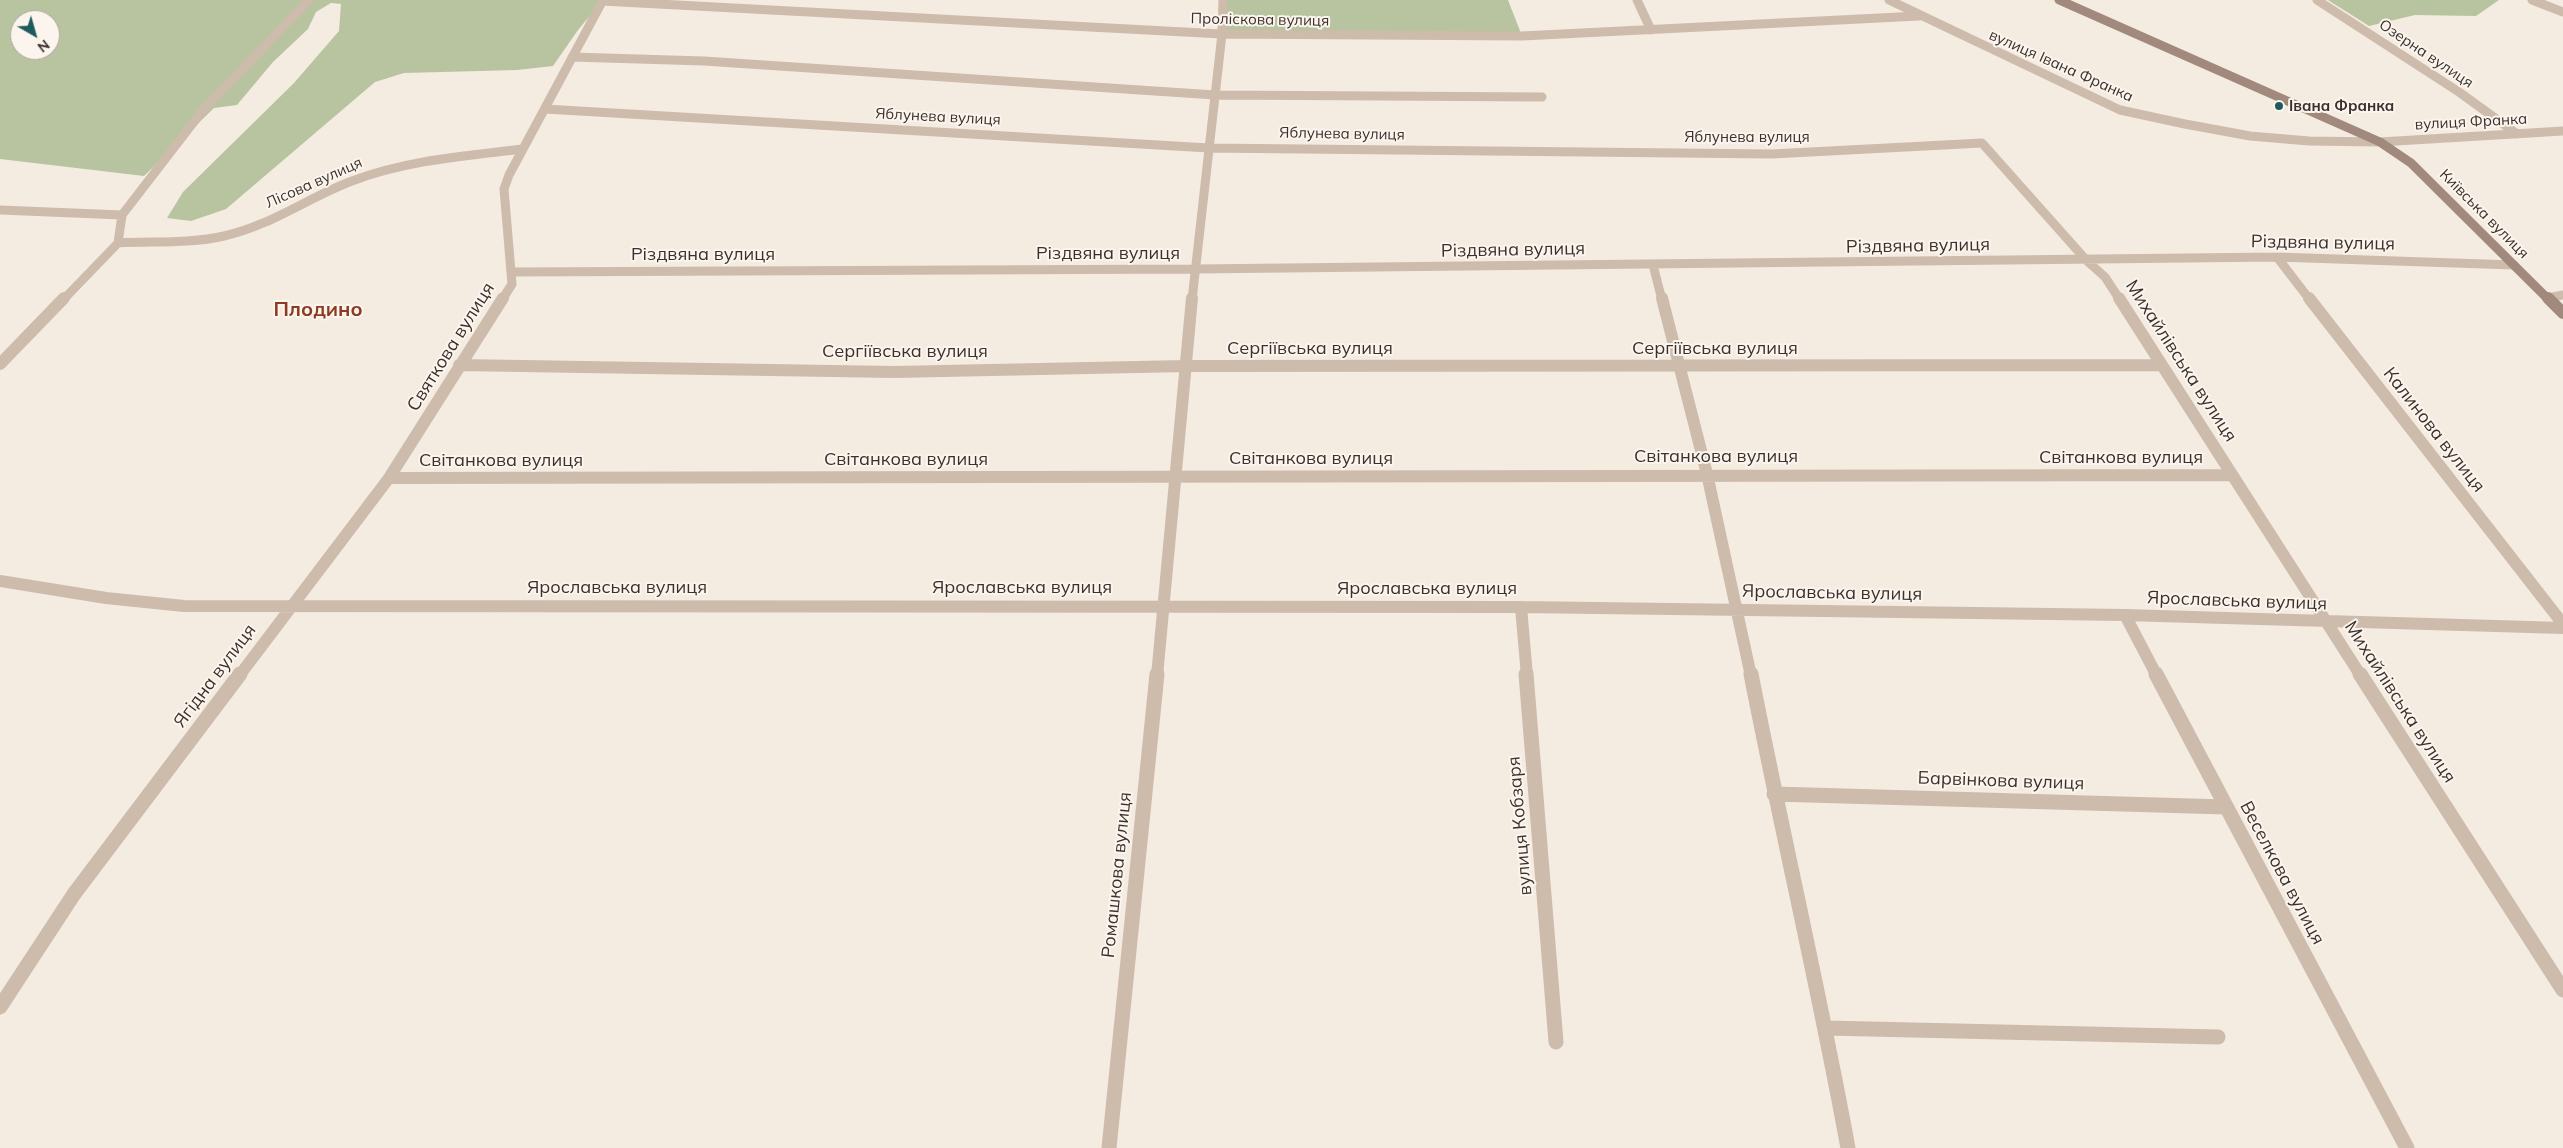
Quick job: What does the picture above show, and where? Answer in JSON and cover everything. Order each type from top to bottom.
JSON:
[{"type":"main road","name":"Київська вулиця","points":[[2059,0],[2380,142],[2411,163],[2563,313]]},
{"type":"street","points":[[0,364],[118,243],[122,215],[203,110],[309,0]]},
{"type":"street","name":"Ромашкова вулиця","points":[[1109,1148],[1164,605],[1195,269],[1222,34],[1223,0]]},
{"type":"street","points":[[1638,0],[1651,30]]},
{"type":"street","name":"вулиця Івана Франка","points":[[1889,0],[1919,16],[2120,110],[2278,139],[2380,142]]},
{"type":"street","name":"Озерна вулиця","points":[[2317,0],[2459,92],[2517,134]]},
{"type":"street","points":[[2532,0],[2563,12]]},
{"type":"street","name":"Проліскова вулиця","points":[[602,1],[1222,34],[1522,36],[1919,16]]},
{"type":"street","name":"Святкова вулиця","points":[[291,606],[389,478],[512,284],[504,189],[523,149],[602,1]]},
{"type":"street","points":[[572,57],[704,61],[1215,96],[1542,97]]},
{"type":"street","name":"Яблунева вулиця","points":[[545,109],[1208,148],[1772,154],[1860,151],[1976,141],[1986,146],[2087,261]]},
{"type":"street","name":"вулиця Франка","points":[[2380,142],[2563,131]]},
{"type":"street","name":"Лісова вулиця","points":[[118,243],[222,236],[261,223],[308,200],[383,170],[429,160],[523,149]]},
{"type":"street","points":[[0,210],[122,215]]},
{"type":"street","name":"Різдвяна вулиця","points":[[512,272],[1195,269],[2087,261],[2277,257],[2514,265]]},
{"type":"street","name":"Калинова вулиця","points":[[2277,257],[2563,624]]},
{"type":"street","name":"Михайлівська вулиця","points":[[2087,261],[2104,277],[2162,365],[2563,990]]},
{"type":"street","points":[[1653,265],[1707,474],[1738,609],[1774,794],[1826,1028],[1848,1148]]},
{"type":"street","points":[[2548,298],[2563,295]]},
{"type":"street","name":"Сергіївська вулиця","points":[[459,365],[894,372],[1186,366],[1679,367],[2162,365]]},
{"type":"street","name":"Світанкова вулиця","points":[[389,478],[1175,478],[1707,474],[2232,476]]},
{"type":"street","name":"Ягідна вулиця","points":[[0,581],[106,598],[184,606],[291,606]]},
{"type":"street","name":"Ярославська вулиця","points":[[291,606],[1164,605],[1738,609],[2125,615],[2563,628]]},
{"type":"street","name":"Ягідна вулиця","points":[[0,1007],[74,894],[291,606]]},
{"type":"street","name":"вулиця Кобзаря","points":[[1521,607],[1556,1042]]},
{"type":"street","name":"Веселкова вулиця","points":[[2125,615],[2407,1148]]},
{"type":"street","name":"Барвінкова вулиця","points":[[1774,794],[2226,807]]},
{"type":"street","points":[[1826,1028],[2218,1037]]},
{"type":"green space","points":[[0,0],[603,0],[578,30],[553,66],[517,70],[404,73],[375,82],[226,209],[191,221],[167,218],[183,192],[294,83],[339,31],[341,4],[331,3],[316,12],[308,29],[273,62],[237,105],[214,108],[144,176],[0,159]]},
{"type":"green space","points":[[1223,0],[1508,0],[1522,36],[1222,34]]},
{"type":"green space","points":[[2328,0],[2499,0],[2476,16],[2415,15],[2369,26]]},
{"type":"place","name":"Івана Франка","points":[[2279,106]]},
{"type":"district","name":"Плодино","points":[[318,310]]}]
